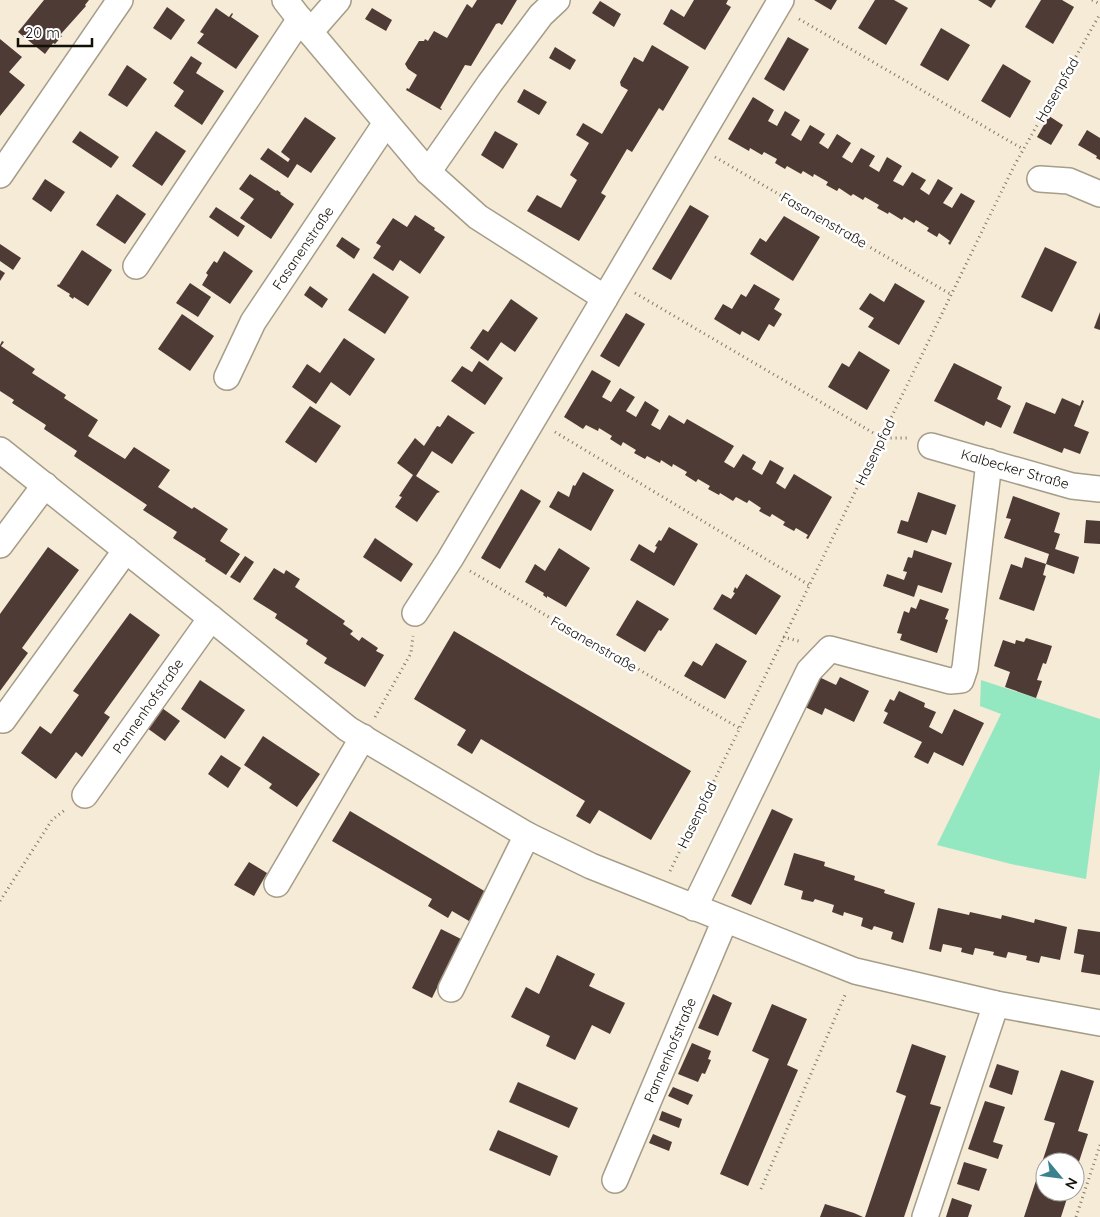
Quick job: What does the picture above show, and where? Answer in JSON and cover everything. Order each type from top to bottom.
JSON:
[{"type":"street","points":[[0,175],[120,0]]},
{"type":"street","points":[[136,266],[298,17],[338,0]]},
{"type":"street","points":[[428,172],[540,15],[556,0]]},
{"type":"street","points":[[415,613],[450,559],[779,4]]},
{"type":"street","points":[[298,17],[428,172],[478,217],[610,289]]},
{"type":"street","name":"Fasanenstraße","points":[[227,377],[254,322],[386,123]]},
{"type":"street","points":[[1040,179],[1069,181],[1100,194]]},
{"type":"street","name":"Kalbecker Straße","points":[[931,446],[1072,486],[1100,489]]},
{"type":"street","points":[[0,450],[348,729],[527,835],[591,866],[855,971],[996,1004],[1100,1023]]},
{"type":"street","points":[[694,908],[808,671],[830,649],[950,681],[961,680],[965,668],[989,462]]},
{"type":"street","points":[[0,545],[45,485]]},
{"type":"street","points":[[4,720],[126,550]]},
{"type":"street","name":"Pannenhofstraße","points":[[85,795],[211,618]]},
{"type":"street","points":[[277,884],[363,737]]},
{"type":"street","points":[[452,989],[527,835]]},
{"type":"street","name":"Pannenhofstraße","points":[[615,1180],[724,920]]},
{"type":"street","points":[[925,1217],[996,1004]]},
{"type":"path","points":[[1092,0],[1100,4]]},
{"type":"path","points":[[779,4],[805,22],[1023,149]]},
{"type":"path","name":"Hasenpfad","points":[[656,892],[666,878],[1023,149],[1100,14]]},
{"type":"path","name":"Fasanenstraße","points":[[696,146],[952,295]]},
{"type":"path","points":[[610,289],[882,438]]},
{"type":"path","points":[[533,419],[809,585]]},
{"type":"path","name":"Fasanenstraße","points":[[450,559],[739,728]]},
{"type":"path","points":[[363,737],[411,653],[415,613]]},
{"type":"path","points":[[0,901],[52,820],[85,795]]},
{"type":"path","points":[[761,1189],[855,971]]},
{"type":"path","points":[[1076,1217],[1100,1146]]},
{"type":"green space","points":[[981,680],[1100,719],[1100,769],[1086,879],[1011,864],[937,845],[1001,714],[980,706]]},
{"type":"building","points":[[44,0],[89,0],[86,6],[60,35],[62,36],[55,44],[53,43],[45,54],[18,32]]},
{"type":"building","points":[[477,0],[517,0],[502,25],[496,24],[471,66],[465,65],[440,108],[441,110],[406,90],[407,88],[409,89],[417,75],[408,69],[405,64],[419,41],[424,41],[425,39],[428,41],[434,31],[447,38],[467,4],[472,8]]},
{"type":"building","points":[[694,0],[728,0],[726,4],[731,7],[705,50],[663,24],[671,9],[684,17]]},
{"type":"building","points":[[814,0],[837,0],[831,10]]},
{"type":"building","points":[[875,0],[894,0],[908,8],[886,45],[858,28]]},
{"type":"building","points":[[978,0],[996,0],[991,8]]},
{"type":"building","points":[[1041,0],[1062,0],[1074,7],[1053,44],[1025,27]]},
{"type":"building","points":[[600,1],[621,14],[614,27],[592,13]]},
{"type":"building","points":[[167,7],[185,20],[171,40],[153,28]]},
{"type":"building","points":[[216,8],[229,17],[232,13],[231,17],[259,36],[236,69],[197,43],[204,34],[200,32]]},
{"type":"building","points":[[372,8],[392,20],[386,31],[365,19]]},
{"type":"building","points":[[941,28],[970,45],[948,81],[920,65]]},
{"type":"building","points":[[788,37],[809,49],[784,91],[764,79]]},
{"type":"building","points":[[0,39],[22,57],[9,72],[25,85],[0,116]]},
{"type":"building","points":[[652,45],[689,67],[663,111],[659,108],[632,152],[627,149],[601,193],[606,196],[579,241],[527,211],[537,195],[561,208],[577,180],[570,175],[589,143],[576,135],[583,123],[602,134],[628,90],[621,86],[620,82],[634,57],[643,62]]},
{"type":"building","points":[[555,47],[576,60],[570,70],[549,58]]},
{"type":"building","points":[[191,56],[202,63],[196,73],[224,91],[202,125],[174,106],[184,91],[173,83]]},
{"type":"building","points":[[1003,64],[1031,81],[1010,118],[981,101]]},
{"type":"building","points":[[127,65],[147,79],[127,107],[108,95]]},
{"type":"building","points":[[524,89],[547,102],[539,115],[517,102]]},
{"type":"building","points":[[753,97],[774,110],[768,121],[777,126],[785,111],[800,120],[791,135],[801,141],[810,125],[825,134],[819,143],[828,149],[837,134],[851,143],[842,157],[852,163],[861,148],[875,156],[869,166],[879,172],[887,157],[902,166],[893,181],[903,186],[912,172],[926,180],[920,189],[929,195],[938,179],[953,188],[943,203],[952,208],[961,193],[975,201],[950,245],[948,243],[950,241],[939,233],[937,237],[927,231],[929,228],[916,220],[914,223],[904,217],[902,220],[889,212],[888,214],[877,208],[879,205],[865,197],[863,200],[853,194],[851,196],[839,188],[837,191],[826,185],[828,182],[814,174],[813,177],[803,171],[801,174],[787,166],[785,169],[775,163],[777,159],[764,152],[762,155],[750,148],[749,151],[728,139]]},
{"type":"building","points":[[1049,116],[1063,125],[1051,145],[1037,137]]},
{"type":"building","points":[[305,117],[336,138],[311,173],[297,164],[288,178],[260,159],[268,148],[288,162],[290,159],[281,152]]},
{"type":"building","points":[[1087,130],[1100,138],[1100,160],[1096,158],[1097,156],[1078,145]]},
{"type":"building","points":[[80,131],[119,157],[111,168],[72,142]]},
{"type":"building","points":[[156,131],[186,151],[162,186],[132,166]]},
{"type":"building","points":[[495,131],[518,144],[503,169],[481,155]]},
{"type":"building","points":[[250,174],[277,190],[294,204],[271,239],[240,218],[254,199],[239,189]]},
{"type":"building","points":[[45,179],[65,192],[51,212],[32,199]]},
{"type":"building","points":[[117,194],[146,214],[125,244],[96,225]]},
{"type":"building","points":[[690,205],[709,216],[671,280],[652,269]]},
{"type":"building","points":[[216,207],[245,226],[238,237],[209,217]]},
{"type":"building","points":[[415,215],[445,237],[420,274],[400,260],[393,271],[373,258],[381,246],[376,243],[393,218],[407,227]]},
{"type":"building","points":[[784,216],[820,237],[793,281],[750,254],[760,238],[766,242]]},
{"type":"building","points":[[342,237],[360,249],[354,259],[336,246]]},
{"type":"building","points":[[0,244],[21,258],[13,270],[0,261]]},
{"type":"building","points":[[1045,247],[1077,262],[1052,312],[1021,297]]},
{"type":"building","points":[[82,250],[112,270],[88,306],[74,297],[73,299],[69,296],[70,294],[57,286]]},
{"type":"building","points":[[224,251],[253,271],[230,304],[202,285],[208,275],[206,273],[214,261],[217,263]]},
{"type":"building","points":[[0,270],[5,273],[0,281]]},
{"type":"building","points":[[373,273],[409,297],[385,334],[348,310]]},
{"type":"building","points":[[190,283],[211,297],[198,317],[176,303]]},
{"type":"building","points":[[895,283],[925,301],[899,345],[868,327],[874,318],[859,309],[870,293],[884,302]]},
{"type":"building","points":[[754,284],[780,299],[774,309],[782,314],[774,327],[769,324],[759,341],[742,331],[740,335],[714,319],[723,304],[732,309],[741,294],[746,297]]},
{"type":"building","points":[[310,286],[328,299],[322,308],[304,295]]},
{"type":"building","points":[[511,299],[538,318],[515,352],[501,342],[488,361],[470,348],[483,329],[488,332]]},
{"type":"building","points":[[1100,312],[1100,330],[1094,328]]},
{"type":"building","points":[[626,313],[645,324],[619,367],[600,356]]},
{"type":"building","points":[[182,314],[214,336],[190,371],[158,349]]},
{"type":"building","points":[[344,338],[375,359],[350,396],[331,382],[316,404],[292,387],[307,364],[320,373]]},
{"type":"building","points":[[2,341],[4,342],[1,346],[35,369],[32,373],[66,395],[64,398],[98,420],[88,436],[125,459],[134,447],[170,470],[158,487],[228,529],[220,541],[240,554],[226,575],[205,561],[206,559],[173,538],[177,532],[143,510],[147,505],[74,456],[77,451],[44,429],[46,425],[12,403],[14,400],[0,391],[0,345]]},
{"type":"building","points":[[859,351],[890,370],[867,410],[828,387],[842,363],[849,367]]},
{"type":"building","points":[[479,361],[503,378],[485,405],[451,381],[462,366],[472,372]]},
{"type":"building","points":[[954,363],[1002,387],[997,399],[1011,406],[1001,428],[986,421],[984,426],[934,401]]},
{"type":"building","points":[[592,370],[611,381],[602,397],[611,402],[620,388],[635,397],[626,411],[636,417],[645,401],[659,410],[651,425],[660,430],[669,415],[684,424],[687,419],[734,446],[724,462],[734,468],[743,454],[756,462],[752,469],[762,475],[770,460],[784,468],[776,483],[785,489],[794,474],[832,497],[808,539],[806,538],[808,535],[796,528],[794,531],[783,525],[785,522],[772,514],[770,517],[759,511],[761,508],[749,500],[747,503],[736,497],[733,501],[720,493],[719,495],[708,489],[710,486],[698,479],[696,482],[685,475],[687,472],[673,464],[672,467],[661,460],[660,463],[647,456],[645,459],[634,453],[636,450],[623,442],[621,446],[610,439],[612,436],[599,428],[598,431],[586,425],[583,429],[564,417]]},
{"type":"building","points":[[1062,398],[1080,406],[1082,400],[1084,401],[1074,426],[1089,432],[1080,454],[1064,448],[1062,453],[1013,433],[1026,402],[1055,414]]},
{"type":"building","points":[[310,406],[341,426],[316,463],[285,442]]},
{"type":"building","points":[[448,415],[475,433],[472,434],[452,464],[432,451],[416,476],[440,492],[437,493],[417,522],[395,507],[402,497],[399,496],[413,475],[397,463],[415,438],[424,446],[437,426],[440,427]]},
{"type":"building","points":[[583,472],[614,490],[591,531],[549,507],[558,491],[569,497],[573,485],[575,486]]},
{"type":"building","points":[[521,489],[541,501],[500,569],[481,558]]},
{"type":"building","points":[[918,492],[956,505],[946,535],[932,530],[927,543],[897,533],[901,520],[908,522]]},
{"type":"building","points":[[1013,496],[1060,513],[1054,532],[1060,534],[1055,549],[1079,557],[1074,574],[1046,564],[1049,554],[1004,538],[1011,519],[1006,518]]},
{"type":"building","points":[[1086,520],[1100,521],[1100,544],[1084,543]]},
{"type":"building","points":[[669,527],[698,544],[674,586],[630,560],[639,544],[654,553],[657,547],[655,546],[659,540],[661,541]]},
{"type":"building","points":[[375,538],[413,564],[401,582],[363,557]]},
{"type":"building","points":[[48,547],[79,570],[22,648],[28,653],[0,691],[0,614]]},
{"type":"building","points":[[559,548],[590,568],[566,607],[547,596],[547,598],[543,595],[544,593],[525,582],[535,564],[545,571]]},
{"type":"building","points":[[914,550],[952,563],[942,593],[918,585],[914,597],[883,586],[887,574],[904,580],[907,572],[903,571],[908,557],[912,558]]},
{"type":"building","points":[[245,556],[254,562],[240,583],[230,577]]},
{"type":"building","points":[[1025,557],[1046,564],[1043,575],[1046,576],[1034,611],[999,599],[1011,564],[1022,568]]},
{"type":"building","points":[[274,568],[284,574],[286,570],[300,579],[295,587],[345,621],[343,624],[353,631],[350,634],[359,641],[362,637],[378,648],[376,651],[384,655],[365,687],[324,663],[327,658],[306,644],[308,640],[275,618],[277,614],[253,599]]},
{"type":"building","points":[[746,574],[781,596],[756,635],[713,609],[722,594],[731,599],[735,593],[733,592],[735,587],[737,589]]},
{"type":"building","points":[[920,599],[949,609],[945,619],[948,620],[937,653],[900,640],[902,634],[897,633],[904,611],[909,613],[911,607],[916,609]]},
{"type":"building","points":[[637,600],[669,619],[661,631],[659,630],[645,652],[616,635]]},
{"type":"building","points":[[130,613],[160,635],[104,713],[110,717],[82,757],[76,752],[56,779],[21,753],[40,726],[51,734],[79,695],[73,691]]},
{"type":"building","points":[[454,631],[691,771],[651,840],[599,810],[590,824],[576,816],[585,801],[481,739],[472,754],[457,745],[466,730],[414,699]]},
{"type":"building","points":[[1026,638],[1052,646],[1046,664],[1043,663],[1037,680],[1042,681],[1036,698],[1005,687],[1010,672],[994,666],[1003,640],[1015,644],[1016,640],[1024,642]]},
{"type":"building","points":[[716,643],[747,661],[725,699],[684,676],[693,661],[702,666]]},
{"type":"building","points":[[819,677],[836,685],[840,677],[869,691],[854,722],[825,708],[822,715],[805,707]]},
{"type":"building","points":[[200,680],[245,710],[225,739],[181,709]]},
{"type":"building","points":[[899,691],[925,703],[924,707],[936,712],[929,727],[942,734],[954,709],[984,723],[963,766],[934,752],[928,764],[914,757],[922,742],[883,723],[888,713],[884,711],[890,699],[894,701]]},
{"type":"building","points":[[162,708],[180,721],[165,741],[147,728]]},
{"type":"building","points":[[263,736],[320,774],[297,807],[269,788],[272,784],[244,765]]},
{"type":"building","points":[[221,755],[241,768],[228,788],[208,774]]},
{"type":"building","points":[[772,809],[793,819],[751,905],[731,896]]},
{"type":"building","points":[[350,811],[486,892],[469,921],[452,911],[448,918],[428,906],[432,899],[332,841]]},
{"type":"building","points":[[794,853],[825,862],[824,866],[855,876],[854,880],[885,890],[884,893],[915,903],[903,943],[891,939],[893,932],[874,926],[872,930],[861,926],[863,918],[844,912],[843,916],[832,912],[834,905],[815,899],[813,902],[801,899],[803,891],[784,885]]},
{"type":"building","points":[[249,862],[267,873],[254,896],[234,885]]},
{"type":"building","points":[[938,908],[969,915],[970,912],[1001,919],[1002,915],[1034,923],[1035,919],[1067,927],[1060,960],[1041,956],[1039,963],[1026,960],[1027,956],[1008,952],[1006,958],[993,955],[994,952],[975,948],[973,955],[961,952],[962,948],[943,944],[941,952],[929,949]]},
{"type":"building","points":[[441,929],[461,939],[432,998],[412,988]]},
{"type":"building","points":[[1078,929],[1100,932],[1100,975],[1081,972],[1084,955],[1074,953]]},
{"type":"building","points":[[557,955],[595,974],[589,986],[625,1003],[610,1034],[592,1025],[575,1060],[546,1046],[550,1036],[511,1017],[526,987],[539,994]]},
{"type":"building","points":[[713,994],[732,1003],[718,1036],[698,1028]]},
{"type":"building","points":[[772,1004],[807,1019],[787,1065],[798,1070],[748,1186],[720,1174],[769,1059],[752,1051]]},
{"type":"building","points":[[692,1043],[711,1051],[708,1059],[711,1060],[705,1074],[702,1073],[698,1082],[678,1074]]},
{"type":"building","points":[[912,1044],[946,1056],[930,1104],[941,1107],[904,1217],[865,1217],[906,1096],[896,1092]]},
{"type":"building","points":[[997,1064],[1019,1071],[1012,1095],[989,1087]]},
{"type":"building","points":[[1061,1070],[1094,1081],[1078,1131],[1088,1134],[1082,1152],[1045,1152],[1055,1123],[1044,1120]]},
{"type":"building","points":[[518,1082],[578,1108],[569,1128],[509,1102]]},
{"type":"building","points":[[673,1087],[693,1095],[688,1105],[668,1096]]},
{"type":"building","points":[[985,1101],[1005,1107],[993,1142],[1003,1145],[998,1159],[968,1149]]},
{"type":"building","points":[[662,1111],[682,1119],[679,1128],[659,1120]]},
{"type":"building","points":[[498,1130],[558,1156],[550,1176],[489,1150]]},
{"type":"building","points":[[653,1134],[672,1142],[669,1151],[649,1143]]},
{"type":"building","points":[[964,1162],[987,1169],[979,1191],[957,1184]]},
{"type":"building","points":[[1035,1184],[1035,1202],[1066,1202],[1061,1217],[1024,1217]]},
{"type":"building","points":[[952,1198],[972,1205],[968,1217],[946,1217]]},
{"type":"building","points":[[825,1204],[854,1213],[863,1217],[820,1217]]}]
